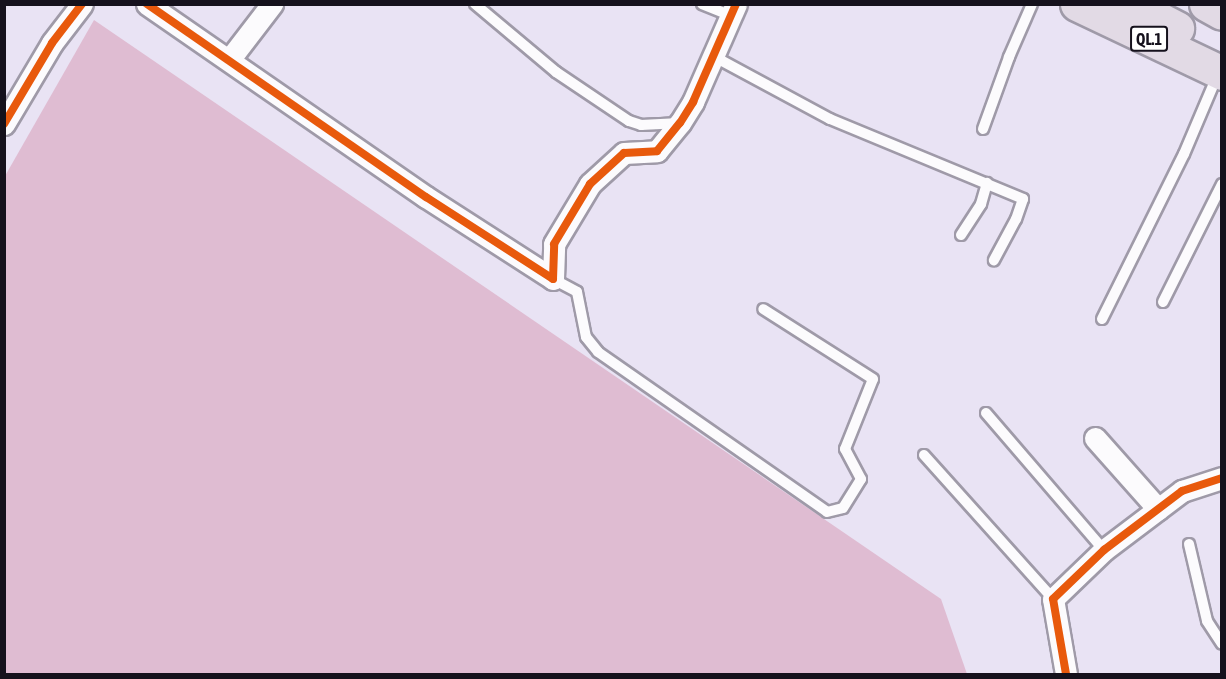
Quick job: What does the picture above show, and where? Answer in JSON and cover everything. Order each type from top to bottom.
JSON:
[{"type":"highway","name":"QL.1","points":[[1077,4],[1221,65]]},
{"type":"highway","name":"QL.1","points":[[1130,4],[1221,65]]},
{"type":"highway","points":[[1206,4],[1221,13]]},
{"type":"street","points":[[4,124],[52,43],[82,4]]},
{"type":"street","points":[[229,60],[272,4]]},
{"type":"street","points":[[158,8],[426,197],[553,279]]},
{"type":"street","points":[[553,279],[554,244],[590,184],[624,153],[657,151],[680,123],[733,10]]},
{"type":"street","points":[[1095,438],[1158,509]]},
{"type":"street","points":[[1066,675],[1053,599],[1104,550],[1182,491],[1221,478]]},
{"type":"lane","points":[[475,4],[556,72],[629,121],[641,125],[680,123]]},
{"type":"lane","points":[[702,4],[733,10]]},
{"type":"lane","points":[[983,129],[1009,57],[1032,4]]},
{"type":"lane","points":[[713,56],[830,119],[1023,199],[1016,219],[994,260]]},
{"type":"lane","points":[[1102,320],[1184,154],[1221,65]]},
{"type":"lane","points":[[961,236],[981,204],[987,183]]},
{"type":"lane","points":[[1163,302],[1221,184]]},
{"type":"lane","points":[[553,279],[577,292],[586,337],[598,352],[827,512],[843,508],[861,479],[845,449],[873,379],[763,309]]},
{"type":"lane","points":[[986,412],[1104,550]]},
{"type":"lane","points":[[924,455],[1053,599]]},
{"type":"lane","points":[[1189,544],[1207,621],[1221,644]]},
{"type":"shaded area","points":[[94,20],[941,599],[967,674],[5,674],[5,176]]},
{"type":"cycle path","points":[[4,124],[52,43],[82,4]]},
{"type":"cycle path","points":[[147,4],[426,197],[553,279]]},
{"type":"cycle path","points":[[553,279],[554,244],[590,184],[624,153],[657,151],[680,123],[693,102],[736,4]]},
{"type":"cycle path","points":[[1066,674],[1053,599],[1104,550],[1182,491],[1222,478]]}]
